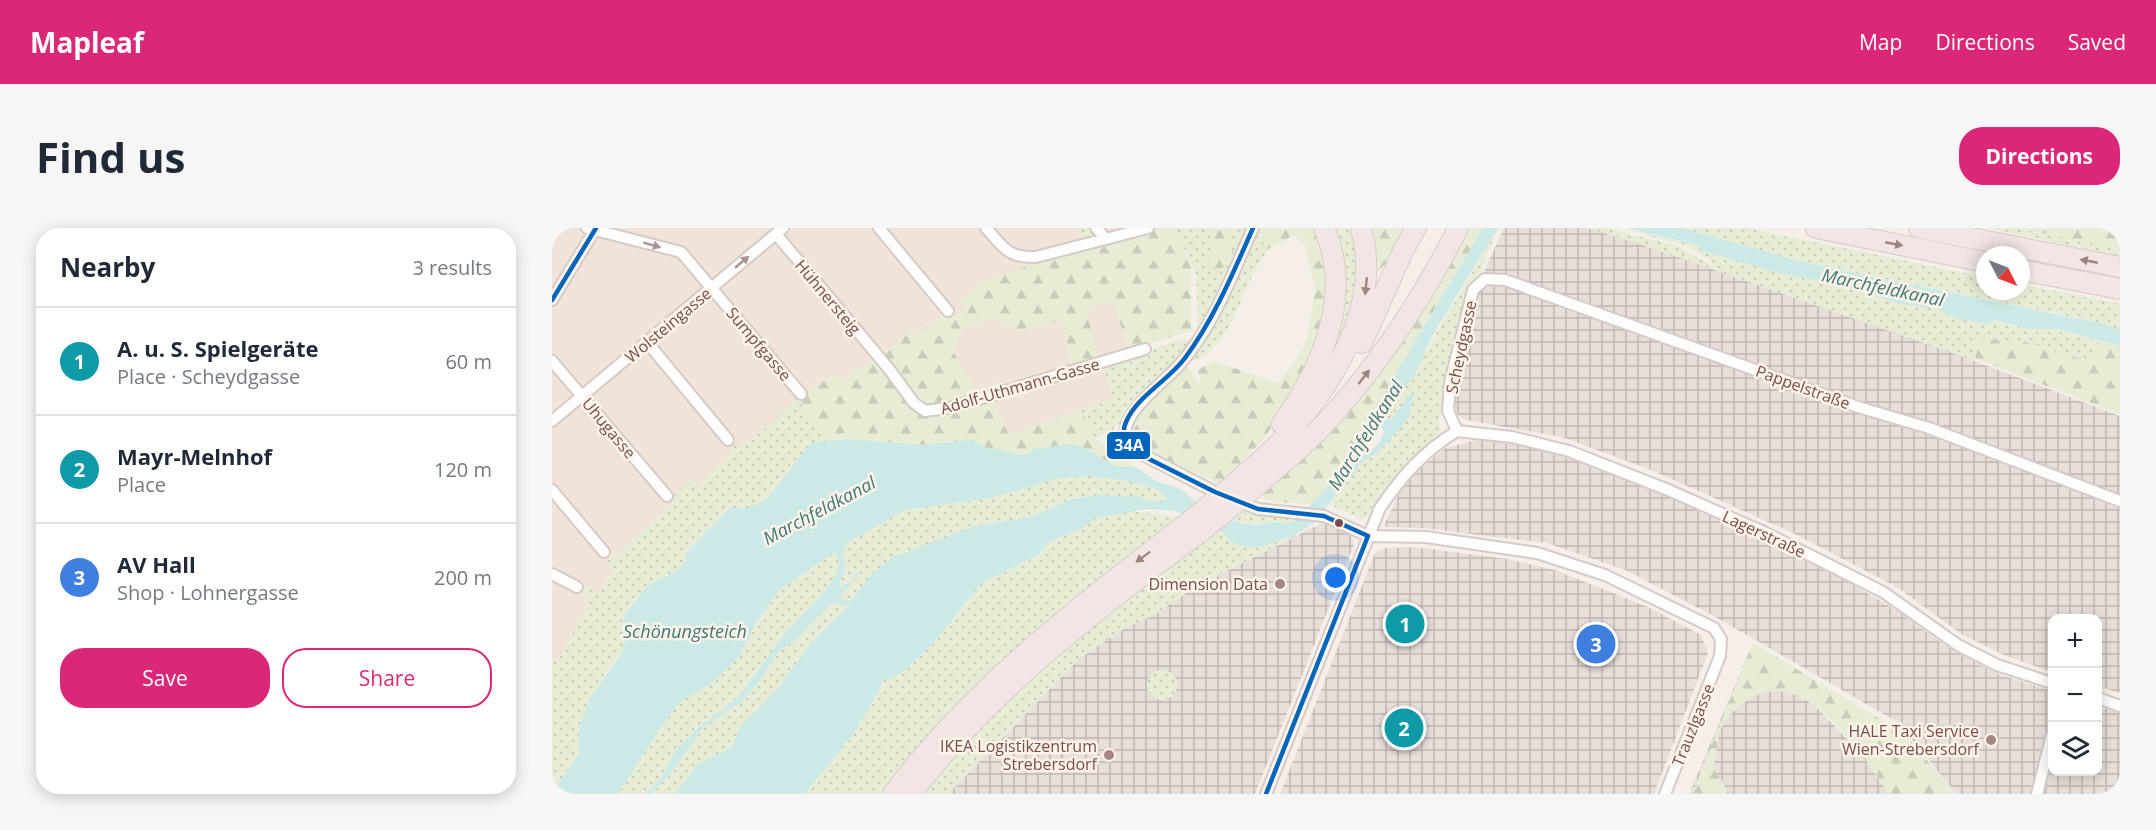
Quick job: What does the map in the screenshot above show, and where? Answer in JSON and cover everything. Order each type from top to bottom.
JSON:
[{"type":"highway","points":[[1240,490],[1249,470],[1300,395],[1328,335],[1335,310],[1337,283],[1332,252],[1324,228]]},
{"type":"highway","points":[[1249,470],[1271,451],[1302,417],[1346,349],[1358,321],[1366,289],[1367,256],[1361,228]]},
{"type":"highway","points":[[1280,464],[1324,407],[1350,365],[1402,251],[1416,228]]},
{"type":"highway","points":[[911,794],[962,733],[1029,666],[1240,490],[1280,464],[1316,433],[1376,361],[1430,281],[1458,228]]},
{"type":"highway","points":[[1816,228],[1976,260]]},
{"type":"highway","points":[[1918,228],[2120,267]]},
{"type":"highway","points":[[2030,272],[2120,289]]},
{"type":"highway","points":[[893,794],[943,732],[1015,660],[1072,611],[1197,526]]},
{"type":"street","points":[[879,228],[948,311]]},
{"type":"street","points":[[986,228],[1006,250],[1018,258],[1036,257],[1148,228]]},
{"type":"street","points":[[1096,228],[1106,239]]},
{"type":"street","points":[[1253,228],[1204,332],[1182,362],[1130,414],[1124,428],[1124,440],[1133,451],[1215,492],[1258,509],[1298,511],[1324,516],[1368,536]]},
{"type":"street","points":[[552,300],[593,229]]},
{"type":"street","name":"Sumpfgasse","points":[[593,229],[681,252],[801,394]]},
{"type":"street","name":"Wolsteingasse","points":[[552,422],[780,231]]},
{"type":"street","name":"Hühnersteig","points":[[780,231],[880,360]]},
{"type":"street","name":"Scheydgasse","points":[[1457,431],[1448,411],[1450,383],[1473,290],[1485,279]]},
{"type":"street","name":"Pappelstraße","points":[[1485,279],[1505,280],[1568,301],[1858,407],[1929,428],[2120,501]]},
{"type":"street","points":[[647,342],[728,440]]},
{"type":"street","name":"Adolf-Uthmann-Gasse","points":[[880,360],[918,407],[934,412],[1145,349]]},
{"type":"street","name":"Uhugasse","points":[[552,361],[667,496]]},
{"type":"street","points":[[1266,794],[1380,507],[1401,476],[1430,449],[1457,431]]},
{"type":"street","name":"Lagerstraße","points":[[1457,431],[1512,437],[1569,451],[1666,489],[1766,533],[1883,592],[1958,645],[1997,665],[2048,682]]},
{"type":"street","points":[[552,490],[604,552]]},
{"type":"street","name":"Trauzlgasse","points":[[1368,536],[1426,537],[1537,553],[1605,575],[1714,628],[1721,639],[1720,656],[1665,794]]},
{"type":"street","points":[[552,574],[577,587]]},
{"type":"street","points":[[2102,700],[2120,706]]},
{"type":"street","points":[[2037,794],[2048,751]]},
{"type":"shaded area","points":[[552,228],[1165,228],[1100,247],[959,301],[966,310],[955,318],[951,312],[917,334],[913,331],[842,382],[835,374],[797,398],[770,425],[739,448],[732,439],[734,452],[698,486],[673,497],[668,492],[663,496],[670,505],[614,558],[602,555],[614,568],[599,593],[582,586],[593,599],[557,661],[552,662]]},
{"type":"shaded area","points":[[1504,228],[1588,228],[1927,343],[2120,416],[2120,693],[2102,687],[2102,614],[2048,614],[2048,671],[2004,655],[1961,634],[1897,587],[1793,533],[1651,470],[1562,437],[1466,420],[1458,415],[1453,406],[1476,299],[1487,265]]},
{"type":"shaded area","points":[[1114,301],[1128,350],[1112,399],[1009,435],[992,399],[979,396],[953,351],[963,328],[993,318],[1021,332],[1061,320],[1072,366],[1098,357],[1085,307]]},
{"type":"shaded area","points":[[1476,440],[1526,446],[1603,469],[1663,493],[1841,578],[1896,610],[1940,642],[1980,665],[2001,675],[2048,690],[2048,776],[2102,776],[2102,707],[2120,713],[2120,794],[1956,794],[1899,723],[1712,615],[1625,570],[1547,543],[1421,528],[1386,527],[1385,523],[1400,492],[1420,468],[1446,448]]},
{"type":"shaded area","points":[[1322,523],[1349,531],[1354,544],[1255,794],[948,794],[1080,658],[1125,628],[1154,615],[1197,586]]},
{"type":"shaded area","points":[[1415,547],[1507,559],[1555,570],[1648,607],[1701,635],[1708,653],[1654,794],[1280,794],[1375,553],[1385,548]]},
{"type":"shaded area","points":[[1753,643],[1858,750],[1889,794],[1689,794]]},
{"type":"green space","points":[[1081,228],[1092,228],[1094,231],[1086,239],[1073,243],[1081,234],[1079,231]]},
{"type":"green space","points":[[1165,228],[1175,228],[1191,264],[1191,331],[1128,350],[1114,301],[1086,308],[1098,357],[1073,366],[1061,320],[1021,332],[993,318],[963,328],[953,351],[979,396],[992,398],[1009,435],[1081,410],[1095,438],[1136,467],[1117,467],[1085,448],[1035,449],[1023,455],[984,447],[973,440],[923,445],[844,439],[827,443],[797,398],[835,374],[842,381],[913,331],[917,334],[945,313],[950,311],[955,318],[966,310],[959,302],[982,282],[1018,269]]},
{"type":"green space","points":[[1175,228],[1248,228],[1203,326],[1198,327],[1196,274]]},
{"type":"green space","points":[[1213,228],[1229,228],[1226,237],[1235,255],[1233,259],[1225,259],[1225,267],[1222,268],[1214,267],[1207,257],[1216,234]]},
{"type":"green space","points":[[1258,228],[1316,228],[1326,256],[1329,306],[1311,359],[1265,438],[1219,484],[1153,453],[1132,438],[1136,414],[1180,370],[1189,368],[1198,384],[1201,380],[1197,370],[1214,361],[1277,383],[1292,367],[1307,341],[1315,291],[1305,245],[1294,235],[1269,249],[1256,234]]},
{"type":"green space","points":[[1330,228],[1353,228],[1358,268],[1353,302],[1327,371]]},
{"type":"green space","points":[[1369,228],[1409,228],[1390,264],[1384,265],[1378,273]]},
{"type":"green space","points":[[1466,228],[1483,228],[1330,484],[1312,504],[1279,502],[1257,497],[1320,437]]},
{"type":"green space","points":[[1498,228],[1461,319],[1439,420],[1440,432],[1434,442],[1401,471],[1371,514],[1361,519],[1330,505],[1344,482],[1355,474],[1360,463],[1378,453],[1384,445],[1408,396],[1391,421],[1384,416],[1387,410],[1429,346]]},
{"type":"green space","points":[[1588,228],[1606,228],[1677,246],[1713,266],[1711,261],[1687,246],[1619,228],[1697,245],[1706,252],[1783,274],[1829,282],[1901,304],[1941,309],[2028,329],[2054,329],[2098,341],[2087,361],[2026,342],[1973,338],[1975,361]]},
{"type":"green space","points":[[1681,228],[1745,228],[1976,275],[1976,297],[1807,263]]},
{"type":"green space","points":[[1987,228],[2017,228],[2120,248],[2120,256]]},
{"type":"green space","points":[[2017,228],[2120,228],[2120,248],[2021,229]]},
{"type":"green space","points":[[1256,234],[1269,249],[1260,262],[1227,330],[1205,355],[1191,361],[1190,358]]},
{"type":"green space","points":[[2030,286],[2120,304],[2120,329],[1990,300],[2030,300]]},
{"type":"green space","points":[[1185,338],[1189,341],[1187,349],[1113,430],[1095,438],[1081,410],[1112,399],[1103,364]]},
{"type":"green space","points":[[1972,338],[2026,342],[2087,361],[2098,341],[2120,346],[2120,414],[1976,359]]},
{"type":"green space","points":[[797,398],[827,443],[811,443],[765,502],[748,508],[730,508],[686,552],[686,561],[678,570],[647,586],[624,616],[623,651],[605,673],[579,727],[579,754],[557,785],[557,794],[552,794],[552,662],[557,661],[592,599],[579,592],[582,585],[599,593],[614,569],[602,554],[607,550],[614,558],[670,505],[663,496],[668,491],[673,497],[692,479],[698,485],[733,452],[726,442],[731,438],[739,448],[770,425]]},
{"type":"green space","points":[[1089,476],[1143,485],[1153,488],[1167,499],[1153,501],[1140,497],[1100,495],[1072,499],[1031,517],[975,526],[873,573],[850,603],[839,598],[859,574],[858,571],[851,581],[838,588],[845,569],[843,551],[847,543],[905,510],[990,498],[1059,478]]},
{"type":"green space","points":[[1132,511],[1182,518],[884,794],[804,794],[842,749],[844,742],[850,740],[883,680],[908,668],[938,638],[981,583],[1037,557],[1051,541],[1081,529],[1096,518]]},
{"type":"green space","points":[[1240,512],[1297,520],[1286,524],[1238,523],[1232,518]]},
{"type":"green space","points":[[1315,526],[1197,586],[1154,615],[1125,628],[1080,658],[948,794],[919,794],[999,703],[1113,607],[1132,599],[1162,567],[1216,529],[1226,533],[1230,541],[1263,545],[1283,540]]},
{"type":"green space","points":[[835,552],[839,561],[836,575],[825,591],[787,631],[738,697],[698,728],[676,750],[660,780],[644,794],[618,794],[661,727],[681,701],[712,683],[739,657],[755,625],[779,590]]},
{"type":"green space","points":[[831,603],[848,605],[811,643],[776,691],[740,727],[732,747],[698,764],[675,794],[651,794],[667,778],[704,727],[740,703],[760,680],[778,652],[796,640]]},
{"type":"green space","points":[[1753,643],[1905,734],[1955,794],[1889,794],[1864,759],[1831,720],[1812,704],[1792,694],[1772,691],[1751,698],[1731,714],[1722,727],[1713,767],[1730,794],[1692,794]]},
{"type":"green space","points":[[1162,670],[1168,671],[1176,679],[1176,691],[1168,699],[1162,700],[1156,699],[1148,691],[1147,685],[1148,679],[1156,671]]},
{"type":"water","name":"Schönungsteich","points":[[1483,228],[1498,228],[1432,336],[1415,374],[1384,415],[1391,421],[1408,396],[1414,392],[1408,419],[1378,453],[1360,463],[1355,474],[1344,482],[1317,521],[1293,536],[1263,546],[1247,547],[1229,541],[1225,533],[1175,511],[1146,509],[1096,518],[1081,529],[1051,541],[1037,556],[981,583],[938,638],[908,668],[891,679],[883,680],[850,740],[844,742],[842,749],[804,794],[675,794],[698,764],[732,747],[740,727],[776,691],[811,643],[848,606],[831,603],[796,640],[778,652],[760,680],[740,703],[704,727],[667,778],[651,794],[644,794],[660,780],[676,750],[698,728],[738,697],[787,631],[825,591],[836,575],[839,561],[835,552],[779,590],[755,625],[739,657],[712,683],[681,701],[661,727],[618,794],[557,794],[557,785],[579,754],[579,727],[590,698],[623,651],[624,616],[647,586],[678,570],[686,561],[686,553],[730,508],[748,508],[765,501],[811,443],[844,439],[923,445],[973,440],[984,447],[1023,455],[1035,449],[1070,444],[1085,448],[1117,467],[1136,467],[1156,481],[1181,489],[1194,501],[1238,523],[1257,525],[1274,522],[1286,524],[1297,520],[1330,484]],"holes":[[[1380,424],[1384,432],[1379,443],[1366,455],[1364,453],[1365,442]],[[1089,476],[1143,485],[1153,488],[1167,499],[1153,501],[1140,497],[1100,495],[1072,499],[1031,517],[975,526],[893,557],[873,573],[850,602],[839,598],[859,574],[859,570],[851,581],[839,588],[845,569],[843,551],[847,543],[905,510],[990,498],[1059,478]]]},
{"type":"water","name":"Marchfeldkanal","points":[[1626,228],[1681,228],[1807,263],[1976,298],[1976,300],[1987,300],[2104,324],[2120,329],[2120,346],[2056,329],[2028,329],[1995,320],[1987,324],[1963,320],[1946,315],[1941,309],[1901,304],[1829,282],[1783,274],[1706,252],[1697,245]]},
{"type":"transit line","name":"34A","points":[[552,300],[596,228]]},
{"type":"transit line","name":"34A","points":[[1253,228],[1205,328],[1185,358],[1137,404],[1131,413],[1125,426],[1126,441],[1133,451],[1215,492],[1258,509],[1324,516],[1368,536]]},
{"type":"transit line","name":"34A","points":[[1266,794],[1368,536]]},
{"type":"place","name":"Dimension Data","points":[[1280,584]]},
{"type":"place","name":"A. u. S. Spielgeräte","points":[[1405,624]]},
{"type":"place","name":"AV Hall","points":[[1596,644]]},
{"type":"place","name":"Mayr-Melnhof","points":[[1404,728]]},
{"type":"place","name":"HALE Taxi Service Wien-Strebersdorf","points":[[1991,740]]},
{"type":"place","name":"IKEA Logistikzentrum Strebersdorf","points":[[1109,755]]}]
